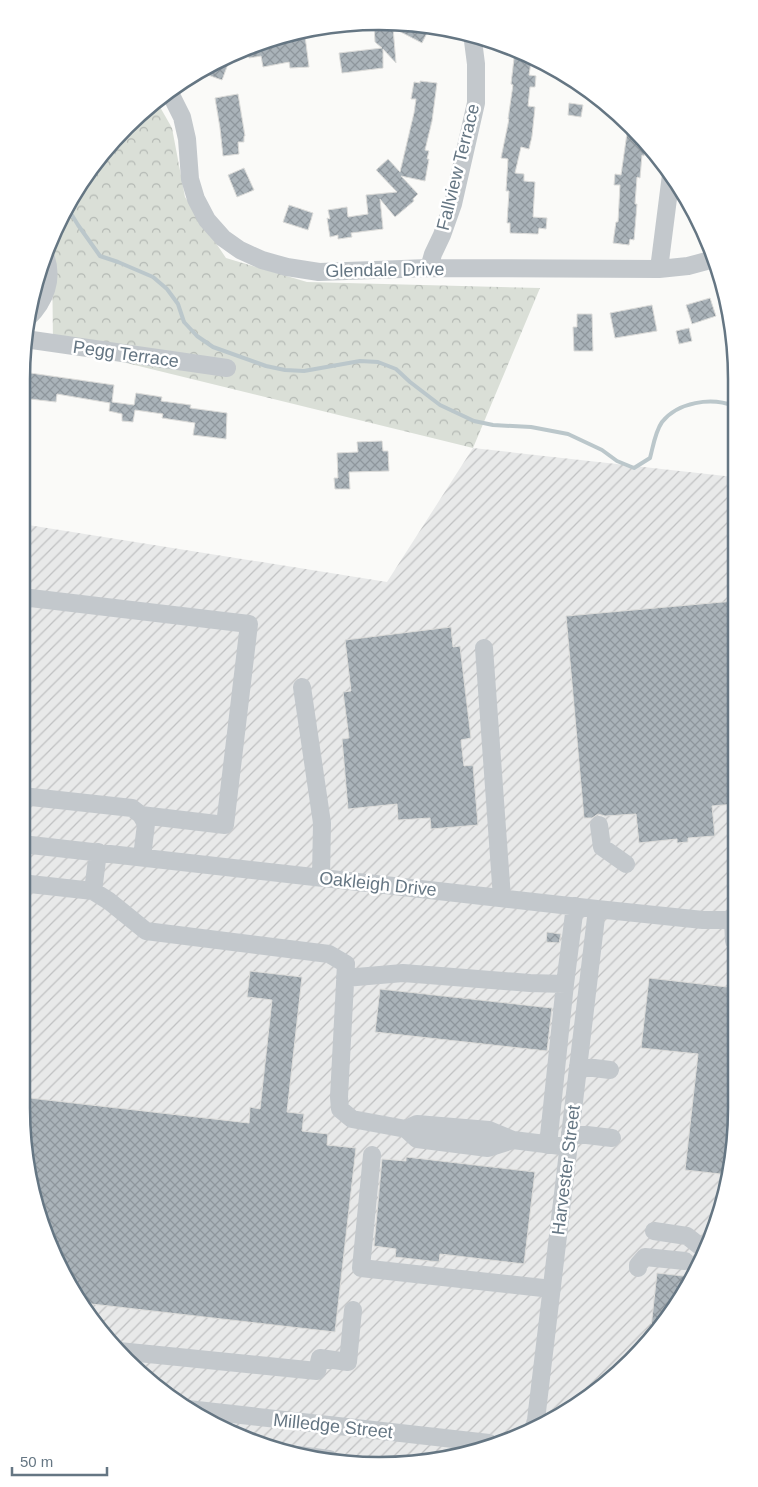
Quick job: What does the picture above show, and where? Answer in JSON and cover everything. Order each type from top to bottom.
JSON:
[{"type":"street","name":"Fallview Terrace","points":[[429,268],[453,204],[476,103],[476,64],[473,43]]},
{"type":"street","name":"Glendale Drive","points":[[173,98],[182,117],[187,139],[190,179],[196,199],[207,220],[223,238],[240,250],[262,260],[287,267],[319,272],[429,268],[659,269],[688,266],[707,261]]},
{"type":"street","points":[[659,269],[670,186]]},
{"type":"street","points":[[38,308],[48,286],[49,268]]},
{"type":"street","name":"Pegg Terrace","points":[[32,340],[227,368]]},
{"type":"street","points":[[30,598],[249,624],[225,825],[141,815]]},
{"type":"street","points":[[484,648],[502,898]]},
{"type":"street","points":[[302,688],[322,823],[321,878]]},
{"type":"street","points":[[30,797],[132,808],[141,815],[146,824],[142,858]]},
{"type":"street","points":[[599,825],[602,847],[626,864]]},
{"type":"street","name":"Oakleigh Drive","points":[[30,845],[597,909],[703,920],[728,920]]},
{"type":"street","points":[[93,891],[98,852]]},
{"type":"street","points":[[30,884],[93,891],[109,900],[146,931],[329,954],[346,964],[339,1097],[340,1109],[352,1118],[406,1129],[417,1139],[488,1148],[513,1140],[548,1145],[569,1140],[612,1138]]},
{"type":"street","points":[[548,1145],[575,906]]},
{"type":"street","name":"Harvester Street","points":[[536,1419],[597,909]]},
{"type":"street","points":[[345,978],[403,973],[530,984],[565,984]]},
{"type":"street","points":[[578,1066],[610,1070]]},
{"type":"street","points":[[372,1155],[361,1268],[552,1289]]},
{"type":"street","points":[[654,1231],[687,1236],[699,1246]]},
{"type":"street","points":[[638,1268],[638,1265],[645,1257],[685,1261]]},
{"type":"street","points":[[129,1352],[317,1371],[320,1358],[348,1362],[353,1310]]},
{"type":"street","name":"Milledge Street","points":[[206,1411],[478,1442]]},
{"type":"shaded area","points":[[473,448],[728,476],[728,1108],[725,1154],[716,1198],[709,1220],[692,1262],[669,1302],[656,1320],[626,1355],[573,1398],[533,1421],[469,1445],[425,1454],[379,1457],[333,1454],[289,1445],[225,1421],[185,1398],[132,1355],[102,1320],[77,1282],[57,1242],[42,1198],[37,1176],[33,1154],[30,1108],[30,525],[387,582]]},
{"type":"green space","points":[[160,108],[172,128],[185,197],[226,258],[307,282],[540,288],[473,448],[53,345],[52,259],[66,225],[77,204],[102,167],[132,132]]},
{"type":"building","points":[[374,30],[393,31],[396,63],[383,49],[383,68],[342,73],[339,53],[382,48],[375,42]]},
{"type":"building","points":[[399,31],[427,33],[422,43]]},
{"type":"building","points":[[305,38],[309,67],[290,68],[289,62],[263,67],[261,56],[249,58],[249,56],[267,49]]},
{"type":"building","points":[[514,58],[531,65],[529,75],[536,76],[535,87],[530,87],[528,106],[535,107],[532,136],[529,149],[521,147],[515,173],[524,174],[524,181],[535,182],[533,217],[547,218],[546,229],[539,228],[538,234],[510,233],[510,223],[507,223],[508,159],[501,158],[509,119],[513,85],[511,84]]},
{"type":"building","points":[[228,65],[222,80],[208,75]]},
{"type":"building","points":[[420,81],[437,83],[432,121],[425,150],[429,151],[427,159],[429,159],[425,181],[401,176],[418,194],[413,199],[414,201],[395,217],[380,199],[383,229],[351,233],[352,237],[338,239],[338,235],[330,237],[327,218],[330,219],[328,210],[347,207],[348,217],[368,214],[366,195],[397,192],[376,170],[388,159],[400,172],[414,113],[416,99],[411,99],[414,82],[420,83]]},
{"type":"building","points":[[238,94],[245,136],[244,142],[238,142],[239,154],[223,156],[215,98]]},
{"type":"building","points":[[569,103],[583,105],[581,117],[568,115]]},
{"type":"building","points":[[627,133],[644,153],[644,156],[642,155],[640,178],[637,177],[634,240],[630,239],[629,245],[613,243],[616,222],[618,222],[620,185],[614,185],[615,174],[621,175]]},
{"type":"building","points":[[244,168],[254,190],[237,197],[228,175]]},
{"type":"building","points":[[289,205],[313,213],[308,230],[283,222]]},
{"type":"building","points":[[710,298],[716,316],[692,324],[686,305]]},
{"type":"building","points":[[652,305],[657,331],[615,338],[610,313]]},
{"type":"building","points":[[577,314],[592,314],[593,351],[574,351],[573,327],[577,327]]},
{"type":"building","points":[[689,328],[692,341],[679,344],[676,331]]},
{"type":"building","points":[[30,373],[114,385],[112,402],[134,405],[136,393],[162,397],[161,401],[191,405],[190,408],[227,413],[226,439],[193,435],[195,423],[162,418],[163,414],[135,410],[133,422],[122,421],[122,414],[109,411],[110,403],[57,394],[56,402],[30,399]]},
{"type":"building","points":[[382,441],[383,451],[388,451],[389,471],[349,472],[350,489],[335,489],[334,478],[338,478],[337,453],[358,452],[357,442]]},
{"type":"building","points":[[728,602],[728,805],[712,806],[715,836],[688,838],[688,842],[677,843],[677,839],[639,843],[636,814],[605,816],[598,814],[592,818],[584,818],[566,616]]},
{"type":"building","points":[[451,627],[453,647],[460,646],[471,738],[461,740],[464,766],[473,765],[478,825],[431,829],[430,818],[398,820],[397,804],[348,809],[342,739],[349,738],[343,692],[351,691],[345,640]]},
{"type":"building","points":[[547,932],[561,934],[559,943],[546,942]]},
{"type":"building","points":[[250,971],[302,977],[287,1112],[304,1114],[302,1131],[328,1134],[327,1145],[356,1148],[335,1332],[90,1304],[66,1262],[42,1198],[33,1154],[30,1098],[249,1123],[250,1107],[260,1109],[272,1000],[247,997]]},
{"type":"building","points":[[649,978],[728,987],[728,1108],[725,1154],[721,1174],[685,1170],[698,1054],[641,1048]]},
{"type":"building","points":[[380,989],[552,1008],[547,1051],[375,1032]]},
{"type":"building","points":[[406,1157],[535,1172],[524,1264],[440,1254],[439,1262],[395,1257],[396,1249],[374,1246],[382,1159],[406,1161]]},
{"type":"building","points":[[657,1273],[684,1276],[669,1302],[651,1326]]},
{"type":"waterway","points":[[72,214],[100,256],[153,277],[167,289],[178,304],[184,322],[197,336],[213,347],[266,366],[304,371],[360,361],[378,362],[396,369],[440,405],[474,421],[493,425],[531,427],[568,434],[602,450],[617,461],[634,468],[650,458],[656,435],[662,422],[669,415],[695,403],[715,402],[728,404]]}]
